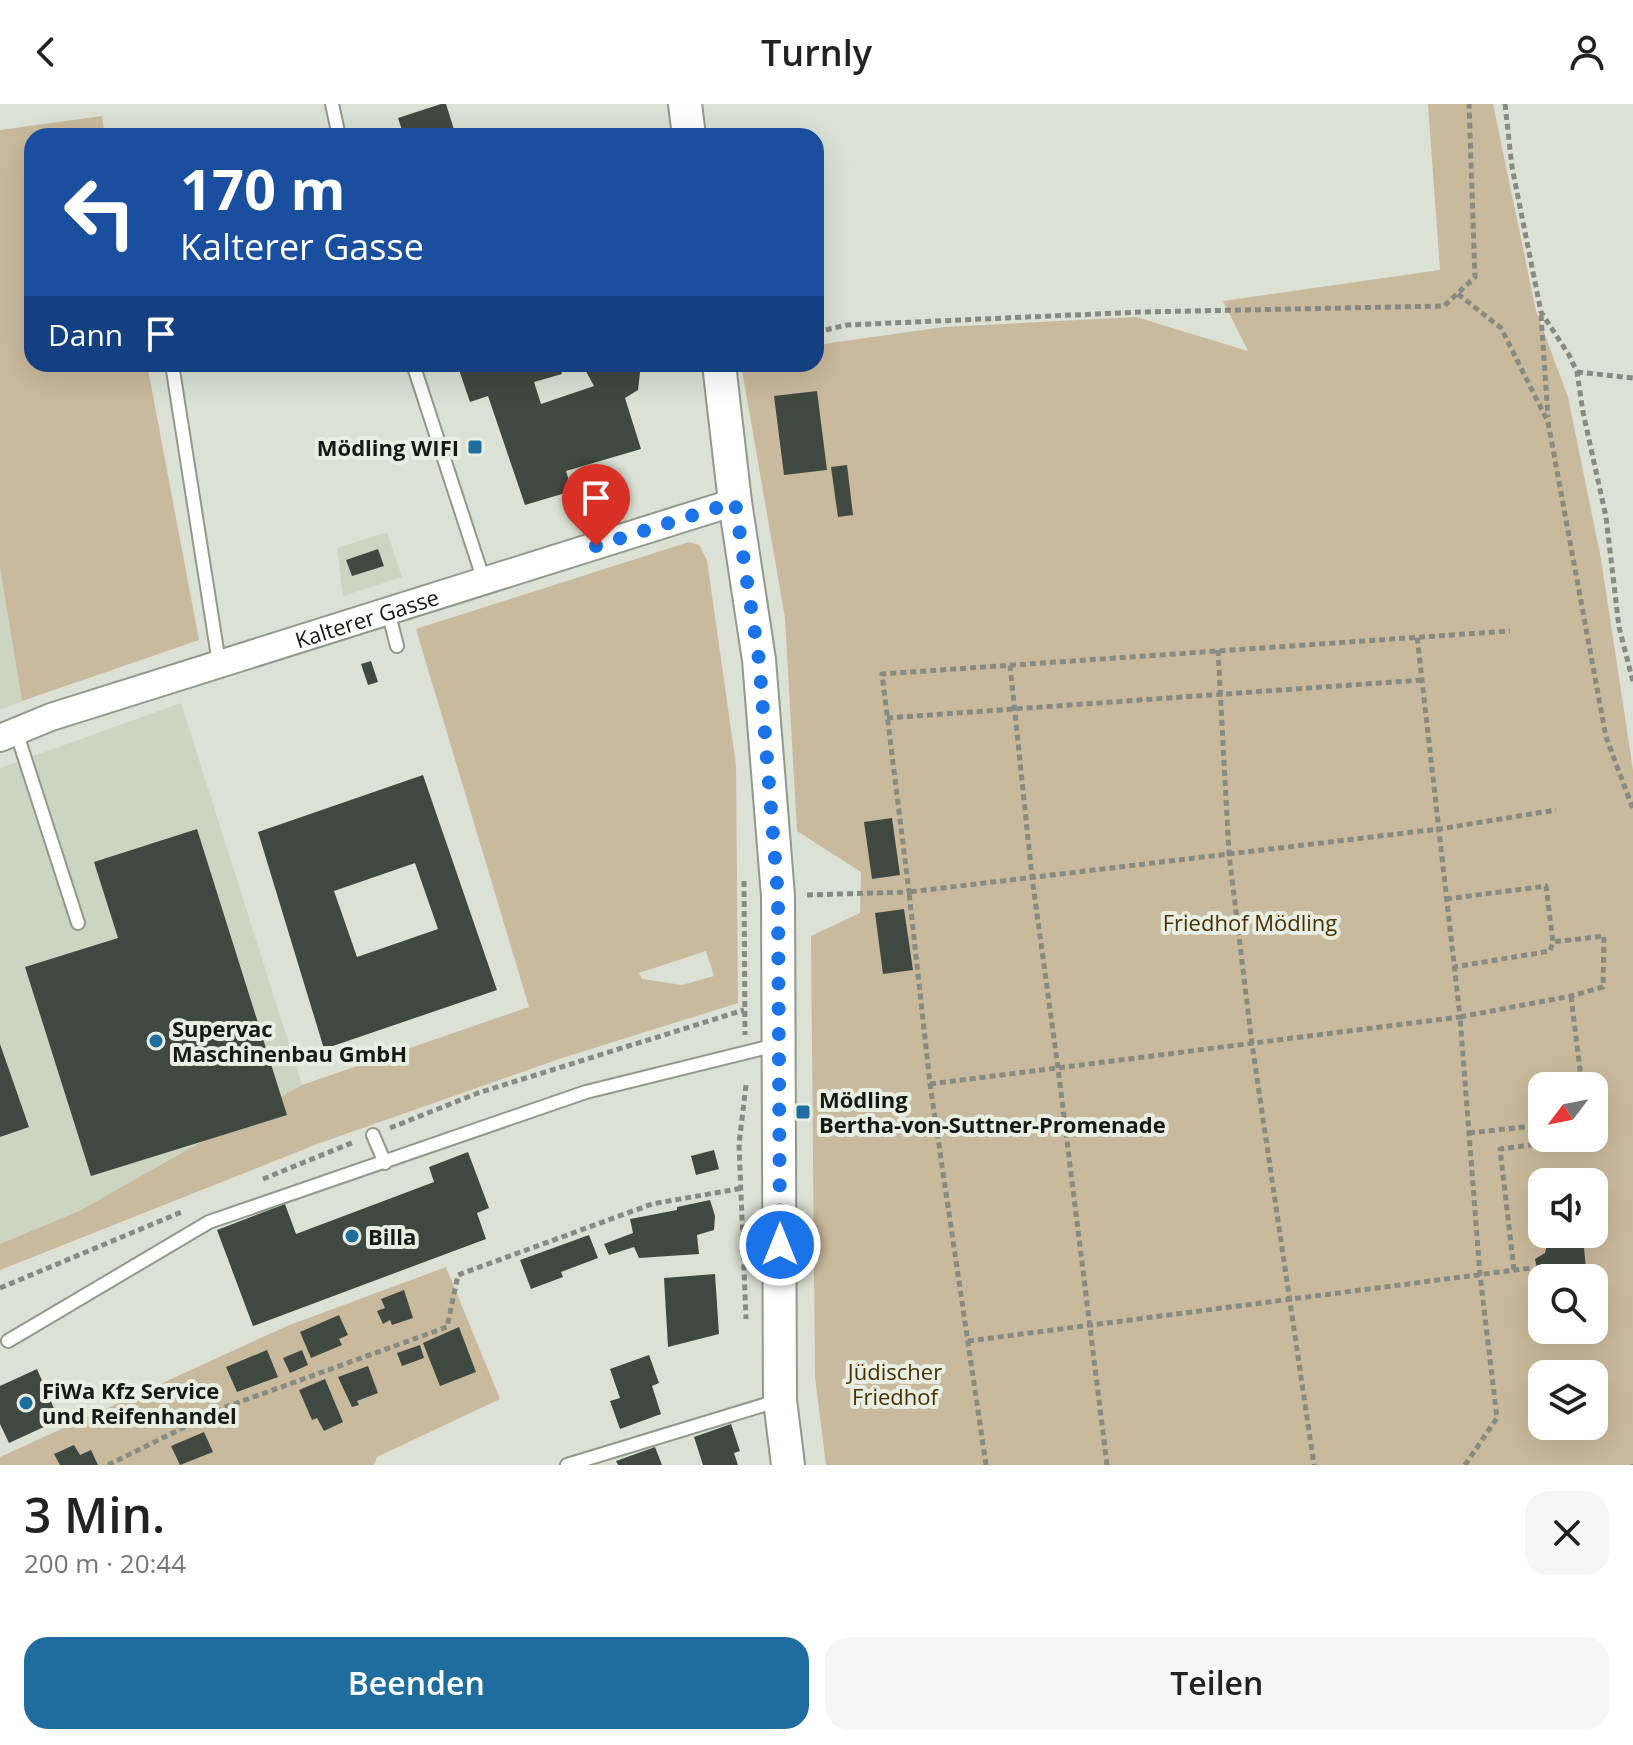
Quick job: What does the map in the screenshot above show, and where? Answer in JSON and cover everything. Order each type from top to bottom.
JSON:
[{"type":"street","points":[[685,104],[688,128]]},
{"type":"street","points":[[720,372],[735,502],[759,660],[778,896],[780,1400],[788,1465]]},
{"type":"street","name":"Kalterer Gasse","points":[[8,735],[51,717],[219,663],[735,502]]},
{"type":"lane","points":[[332,104],[337,128]]},
{"type":"lane","points":[[173,372],[219,663]]},
{"type":"lane","points":[[416,372],[485,582]]},
{"type":"lane","points":[[388,611],[397,646]]},
{"type":"lane","points":[[8,735],[78,923]]},
{"type":"lane","points":[[8,1341],[209,1222],[586,1092],[779,1044]]},
{"type":"lane","points":[[373,1135],[385,1163]]},
{"type":"lane","points":[[567,1465],[780,1400]]},
{"type":"path","points":[[824,330],[847,325],[1126,313],[1444,306],[1475,277],[1469,104]]},
{"type":"path","points":[[1505,104],[1512,167],[1541,312],[1548,422],[1606,737],[1633,809]]},
{"type":"path","points":[[1458,294],[1501,328],[1548,422]]},
{"type":"path","points":[[1541,312],[1577,372],[1606,517],[1619,627],[1633,682]]},
{"type":"path","points":[[1577,372],[1633,378]]},
{"type":"path","points":[[986,1465],[930,1084],[882,674],[1510,631]]},
{"type":"path","points":[[1417,636],[1460,1017],[1480,1275],[1497,1418],[1465,1465]]},
{"type":"path","points":[[1218,650],[1229,854],[1252,1044],[1314,1465]]},
{"type":"path","points":[[1010,665],[1032,877],[1107,1465]]},
{"type":"path","points":[[887,718],[1422,680]]},
{"type":"path","points":[[778,896],[909,892],[1439,829],[1556,810]]},
{"type":"path","points":[[744,874],[746,1091],[739,1144],[747,1330]]},
{"type":"path","points":[[1446,899],[1546,886],[1553,942],[1550,951],[1454,967]]},
{"type":"path","points":[[930,1084],[1460,1017],[1603,987],[1604,936],[1553,942]]},
{"type":"path","points":[[1571,996],[1580,1072]]},
{"type":"path","points":[[1469,1133],[1528,1127]]},
{"type":"path","points":[[1514,1270],[1500,1149],[1528,1145]]},
{"type":"path","points":[[108,1465],[223,1408],[447,1327],[458,1275],[652,1204],[779,1182]]},
{"type":"path","points":[[968,1341],[1528,1268]]},
{"type":"shaded area","points":[[387,532],[402,577],[343,596],[337,548]]},
{"type":"shaded area","points":[[0,567],[22,701],[0,710]]},
{"type":"shaded area","points":[[181,703],[302,1085],[79,1211],[0,1244],[0,768]]},
{"type":"green space","name":"Friedhof Mödling","points":[[1428,104],[1493,104],[1536,311],[1568,397],[1601,559],[1633,770],[1633,1465],[826,1465],[815,1377],[811,936],[860,913],[861,872],[797,831],[785,618],[742,372],[824,372],[824,344],[944,327],[1136,317],[1248,351],[1223,301],[1440,270]]},
{"type":"green space","points":[[102,116],[104,128],[24,128],[24,372],[149,372],[199,640],[22,701],[0,567],[0,130]]},
{"type":"green space","points":[[689,542],[699,545],[707,560],[736,765],[738,1003],[562,1058],[320,1143],[0,1270],[0,1244],[79,1211],[302,1085],[529,1007],[416,629]],"holes":[[[706,951],[714,976],[682,985],[642,979],[639,973]]]},
{"type":"green space","points":[[446,1267],[500,1399],[377,1457],[374,1465],[0,1465],[0,1457],[287,1326]]},
{"type":"building","points":[[446,104],[454,128],[401,128],[398,118]]},
{"type":"building","points":[[460,372],[561,372],[534,382],[541,404],[594,386],[586,372],[640,372],[638,390],[625,398],[641,449],[566,471],[572,491],[525,505],[488,396],[470,402]]},
{"type":"building","points":[[817,391],[827,470],[784,475],[774,396]]},
{"type":"building","points":[[847,465],[853,515],[838,517],[831,467]]},
{"type":"building","points":[[378,549],[384,566],[352,576],[346,560]]},
{"type":"building","points":[[371,661],[378,682],[368,685],[361,664]]},
{"type":"building","points":[[423,775],[497,990],[324,1049],[258,832]],"holes":[[[415,863],[438,929],[357,957],[334,891]]]},
{"type":"building","points":[[892,818],[900,875],[872,879],[864,822]]},
{"type":"building","name":"Supervac Maschinenbau GmbH","points":[[197,829],[287,1115],[91,1176],[25,967],[118,938],[94,862]]},
{"type":"building","points":[[904,909],[913,970],[883,974],[875,913]]},
{"type":"building","points":[[0,1044],[29,1127],[0,1137]]},
{"type":"building","points":[[714,1150],[719,1169],[696,1175],[691,1156]]},
{"type":"building","name":"Billa","points":[[468,1152],[489,1208],[477,1213],[486,1239],[253,1326],[217,1230],[285,1204],[296,1234],[434,1182],[429,1167]]},
{"type":"building","points":[[710,1200],[715,1216],[714,1230],[697,1235],[699,1254],[639,1258],[634,1247],[609,1255],[604,1244],[633,1233],[630,1219]]},
{"type":"building","points":[[589,1235],[598,1258],[561,1272],[563,1277],[531,1289],[520,1260]]},
{"type":"building","points":[[1546,1248],[1584,1248],[1586,1264],[1536,1264],[1535,1259],[1545,1253]]},
{"type":"building","points":[[715,1274],[719,1334],[668,1347],[664,1278]]},
{"type":"building","points":[[404,1290],[413,1318],[392,1325],[390,1320],[383,1324],[377,1311],[385,1308],[381,1299]]},
{"type":"building","points":[[339,1315],[348,1335],[339,1339],[342,1345],[311,1358],[300,1332]]},
{"type":"building","points":[[459,1327],[476,1372],[440,1386],[423,1343]]},
{"type":"building","points":[[420,1345],[424,1358],[402,1366],[397,1353]]},
{"type":"building","points":[[267,1350],[278,1377],[237,1392],[226,1367]]},
{"type":"building","points":[[302,1350],[308,1365],[290,1373],[283,1358]]},
{"type":"building","points":[[649,1355],[659,1383],[652,1386],[661,1414],[620,1429],[610,1401],[620,1398],[610,1369]]},
{"type":"building","points":[[368,1366],[378,1393],[357,1401],[359,1405],[352,1407],[338,1377]]},
{"type":"building","name":"FiWa Kfz Service und Reifenhandel","points":[[37,1369],[59,1420],[9,1443],[0,1424],[0,1386]]},
{"type":"building","points":[[325,1379],[343,1422],[324,1431],[317,1418],[312,1420],[299,1390]]},
{"type":"building","points":[[731,1424],[740,1451],[734,1453],[738,1465],[703,1465],[694,1437]]},
{"type":"building","points":[[204,1432],[213,1452],[180,1465],[171,1446]]},
{"type":"building","points":[[74,1445],[80,1455],[91,1450],[98,1465],[60,1465],[54,1454]]},
{"type":"building","points":[[655,1447],[662,1465],[618,1465],[616,1461]]},
{"type":"place","name":"Mödling WIFI","points":[[475,447]]},
{"type":"place","name":"Supervac Maschinenbau GmbH","points":[[156,1041]]},
{"type":"place","name":"Mödling Bertha-von-Suttner-Promenade","points":[[803,1112]]},
{"type":"place","name":"Billa","points":[[352,1236]]},
{"type":"place","name":"FiWa Kfz Service und Reifenhandel","points":[[26,1403]]},
{"type":"route","points":[[596,546],[735,502],[759,660],[778,896],[780,1245]]},
{"type":"park label","name":"Jüdischer Friedhof","points":[[895,1384]]}]
